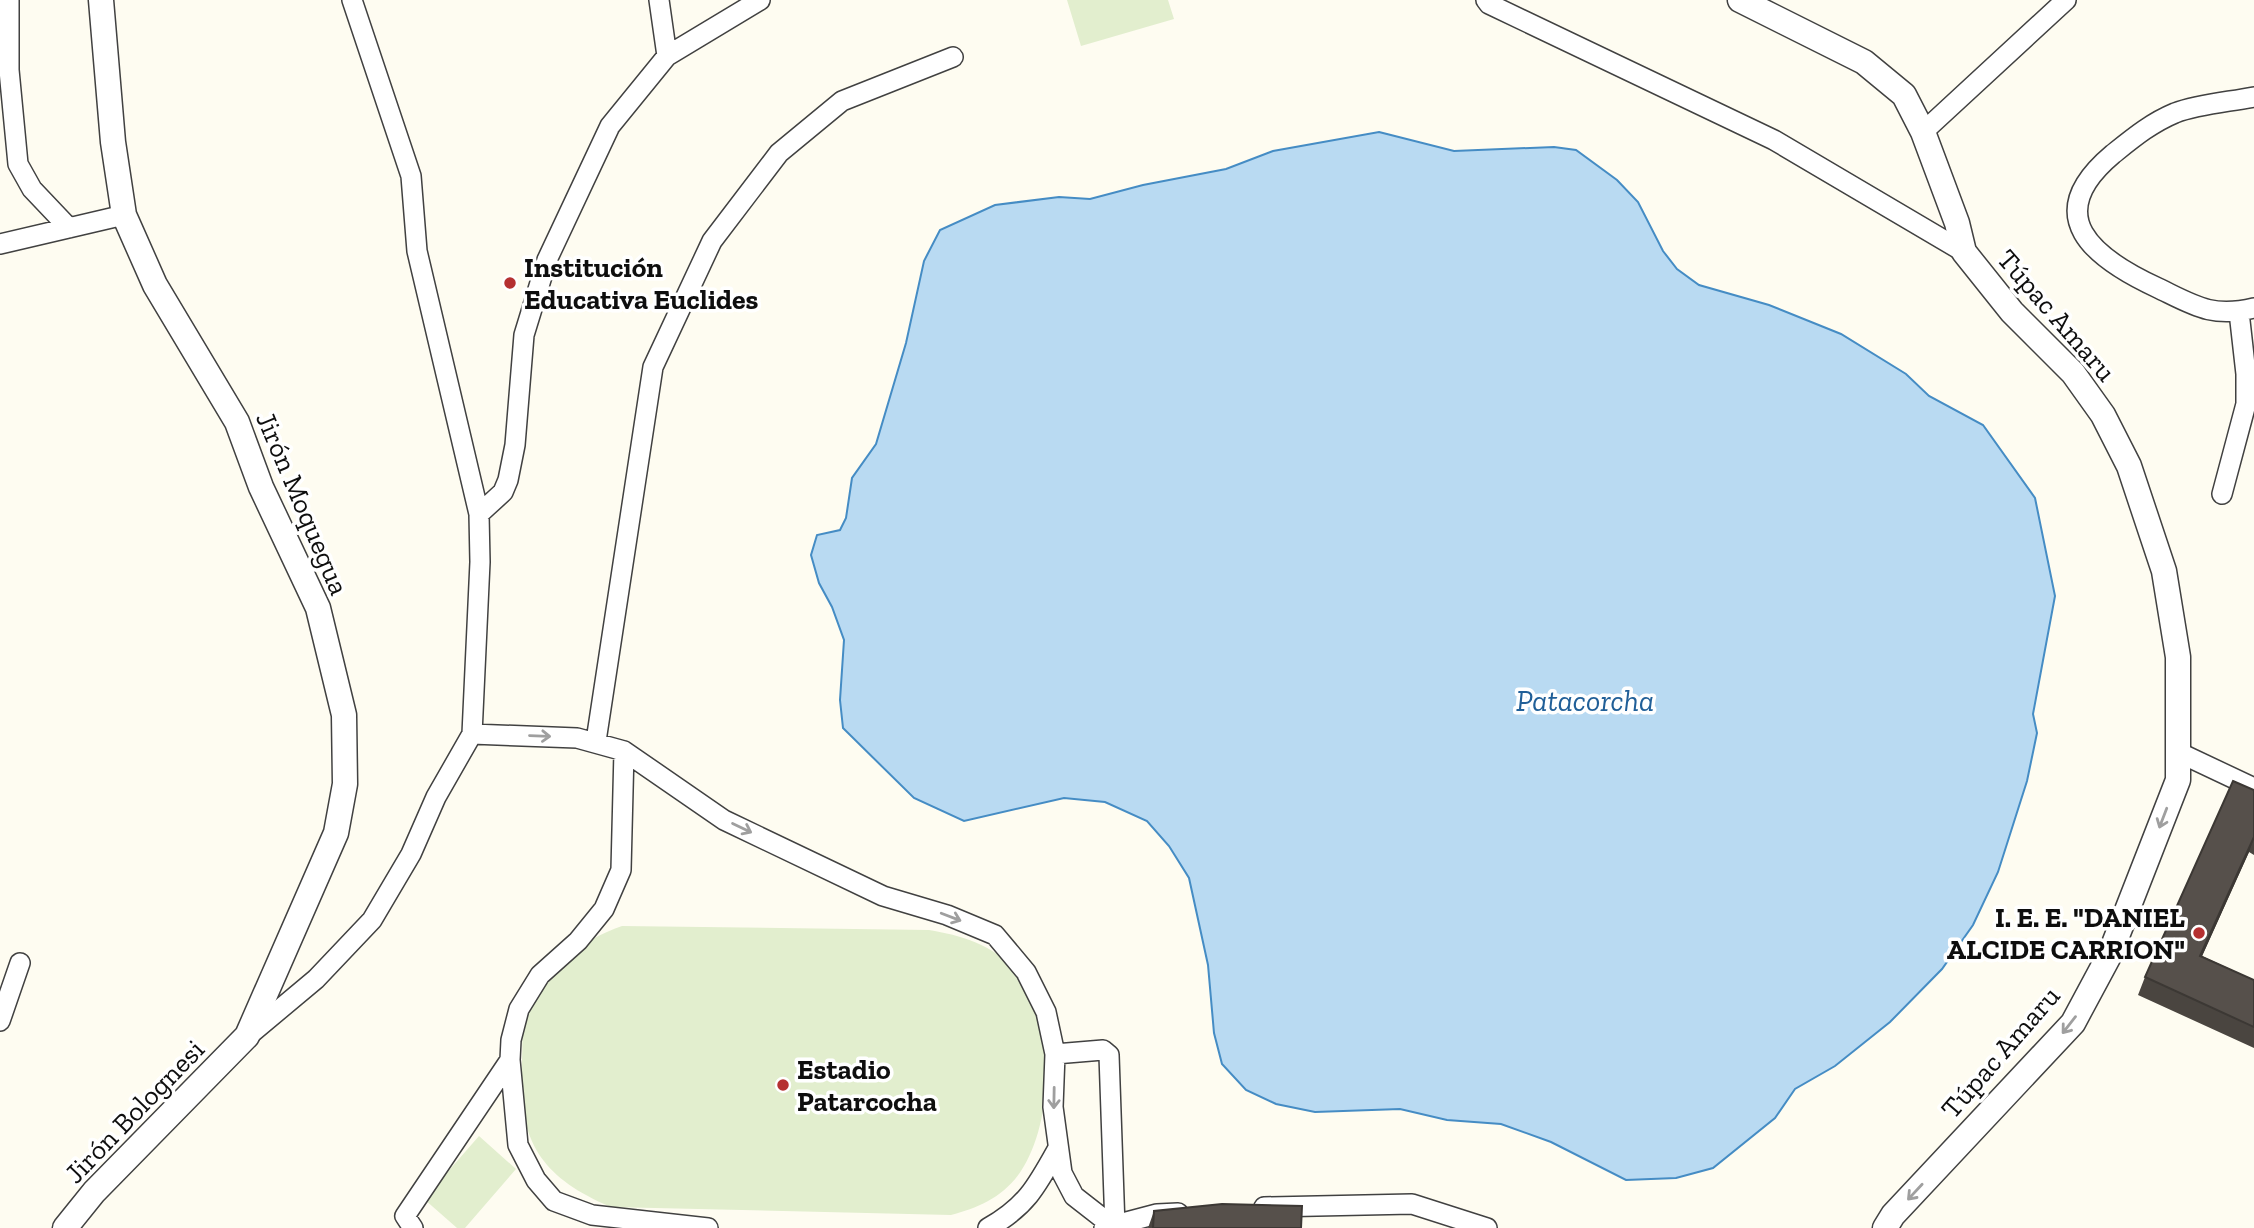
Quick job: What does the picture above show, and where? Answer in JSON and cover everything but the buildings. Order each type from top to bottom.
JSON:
[{"type":"street","points":[[9,0],[9,69],[18,164],[32,189],[69,228]]},
{"type":"street","name":"Jirón Moquegua","points":[[101,0],[113,142],[124,215],[155,285],[237,422],[261,488],[318,608],[344,715],[345,784],[336,834],[247,1036]]},
{"type":"street","points":[[247,1036],[316,979],[372,920],[411,854],[436,797],[472,734],[480,562],[479,514],[417,251],[411,176],[352,0]]},
{"type":"street","points":[[659,0],[667,55]]},
{"type":"street","points":[[479,514],[503,492],[508,480],[515,445],[524,335],[547,260],[610,126],[667,55],[760,0]]},
{"type":"street","name":"Túpac Amaru","points":[[1486,0],[1489,4],[1774,140],[1901,212],[1964,252],[2012,312],[2073,373],[2103,415],[2129,466],[2164,571],[2178,657],[2178,780],[2110,954],[2073,1023],[1893,1216],[1885,1228]]},
{"type":"street","points":[[1740,0],[1864,62],[1904,95],[1923,132],[1957,223],[1964,252]]},
{"type":"street","points":[[1923,132],[2066,0]]},
{"type":"street","points":[[596,741],[653,367],[712,241],[779,153],[842,101],[953,57]]},
{"type":"street","points":[[2222,495],[2246,404],[2246,310],[2205,311],[2136,278],[2095,251],[2080,223],[2078,192],[2096,169],[2143,130],[2177,113],[2254,97]]},
{"type":"street","points":[[0,244],[124,215]]},
{"type":"street","points":[[472,734],[577,738],[596,741],[624,751],[724,820],[883,896],[947,915],[995,935],[1026,972],[1046,1012],[1055,1054],[1053,1107],[1062,1173],[1074,1196],[1111,1228]]},
{"type":"street","points":[[624,751],[621,870],[604,909],[578,941],[540,975],[519,1009],[511,1040],[510,1060],[518,1145],[536,1180],[554,1201],[593,1216],[708,1228]]},
{"type":"street","points":[[2180,753],[2254,788]]},
{"type":"street","points":[[0,1021],[20,963]]},
{"type":"street","name":"Jirón Bolognesi","points":[[65,1228],[94,1192],[247,1036]]},
{"type":"street","points":[[1055,1054],[1103,1050],[1109,1055],[1111,1228]]},
{"type":"street","points":[[413,1228],[405,1216],[510,1060]]},
{"type":"street","points":[[988,1228],[1014,1214],[1037,1186],[1058,1148]]},
{"type":"street","points":[[1240,1209],[1309,1204],[1412,1204],[1487,1228]]},
{"type":"street","points":[[1111,1228],[1157,1214],[1198,1211]]},
{"type":"green space","points":[[1067,0],[1168,0],[1174,19],[1081,46]]},
{"type":"green space","name":"Estadio Patarcocha","points":[[622,926],[929,930],[964,938],[997,954],[1015,970],[1028,990],[1038,1014],[1044,1041],[1045,1097],[1032,1149],[1021,1171],[998,1195],[971,1209],[951,1215],[611,1207],[586,1195],[549,1167],[537,1151],[529,1133],[521,1088],[523,1024],[532,997],[564,958],[592,939]]},
{"type":"green space","points":[[479,1136],[516,1169],[465,1228],[457,1228],[424,1199]]},
{"type":"water","name":"Patacorcha","points":[[1379,132],[1454,151],[1554,147],[1576,150],[1617,180],[1638,202],[1663,251],[1677,269],[1699,285],[1769,305],[1841,334],[1906,374],[1929,396],[1983,425],[2035,498],[2055,596],[2033,714],[2037,733],[2027,781],[1998,872],[1973,925],[1942,969],[1890,1022],[1835,1066],[1795,1089],[1775,1118],[1713,1168],[1676,1178],[1626,1180],[1551,1142],[1501,1124],[1447,1120],[1400,1109],[1315,1112],[1276,1104],[1246,1090],[1222,1064],[1214,1033],[1208,965],[1189,878],[1169,846],[1147,821],[1105,802],[1064,798],[964,821],[914,798],[843,728],[840,700],[844,640],[832,607],[819,583],[811,555],[817,535],[840,530],[846,518],[852,478],[876,444],[906,343],[924,261],[940,230],[995,205],[1059,197],[1090,199],[1143,185],[1226,169],[1273,151]]},
{"type":"place","name":"Institución Educativa Euclides","points":[[510,283]]},
{"type":"place","name":"I. E. E. \"DANIEL ALCIDE CARRION\"","points":[[2199,933]]},
{"type":"place","name":"Estadio Patarcocha","points":[[783,1085]]}]
